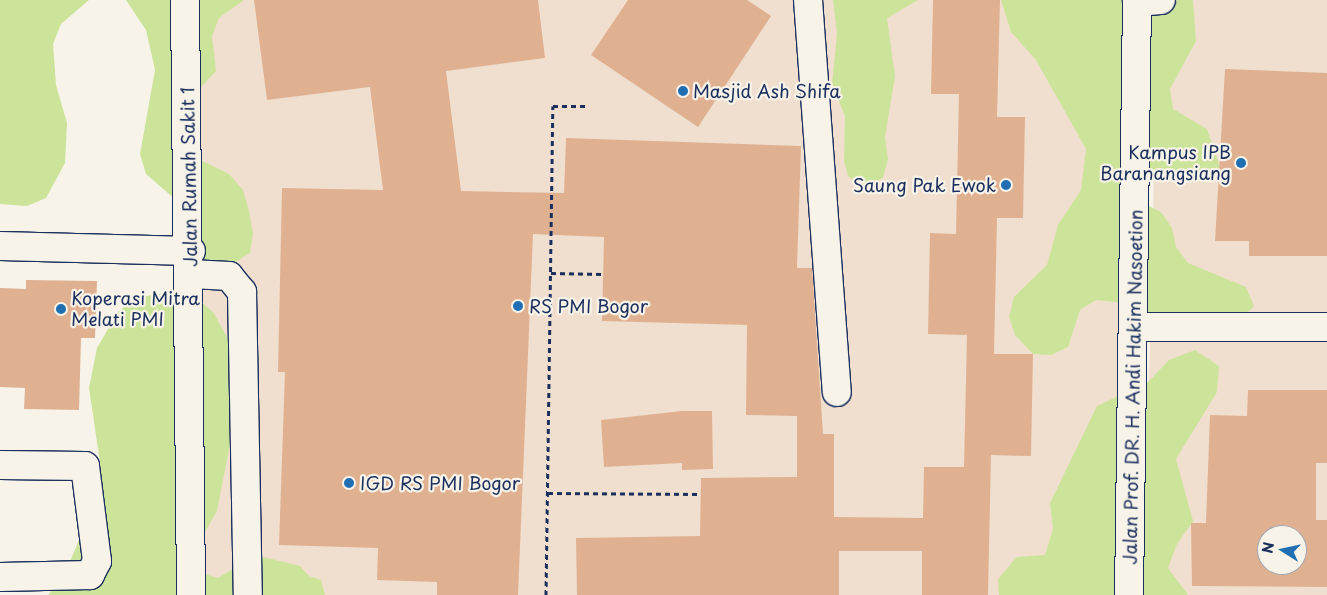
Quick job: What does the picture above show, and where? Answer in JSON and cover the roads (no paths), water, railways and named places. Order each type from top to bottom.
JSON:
[{"type":"street","name":"Jalan Rumah Sakit 1","points":[[185,0],[191,262],[191,595]]},
{"type":"street","points":[[808,0],[837,392]]},
{"type":"street","name":"Jalan Prof. DR. H. Andi Hakim Nasoetion","points":[[1129,595],[1145,0]]},
{"type":"street","points":[[0,246],[191,262],[229,276],[242,292],[248,595]]},
{"type":"street","points":[[1136,326],[1327,327]]},
{"type":"street","points":[[0,465],[85,466],[97,561],[90,575],[0,577]]},
{"type":"place","name":"Masjid Ash Shifa","points":[[683,91]]},
{"type":"place","name":"Kampus IPB Baranangsiang","points":[[1241,163]]},
{"type":"place","name":"Saung Pak Ewok","points":[[1006,185]]},
{"type":"place","name":"RS PMI Bogor","points":[[518,306]]},
{"type":"place","name":"Koperasi Mitra Melati PMI","points":[[61,309]]},
{"type":"place","name":"IGD RS PMI Bogor","points":[[349,483]]}]
